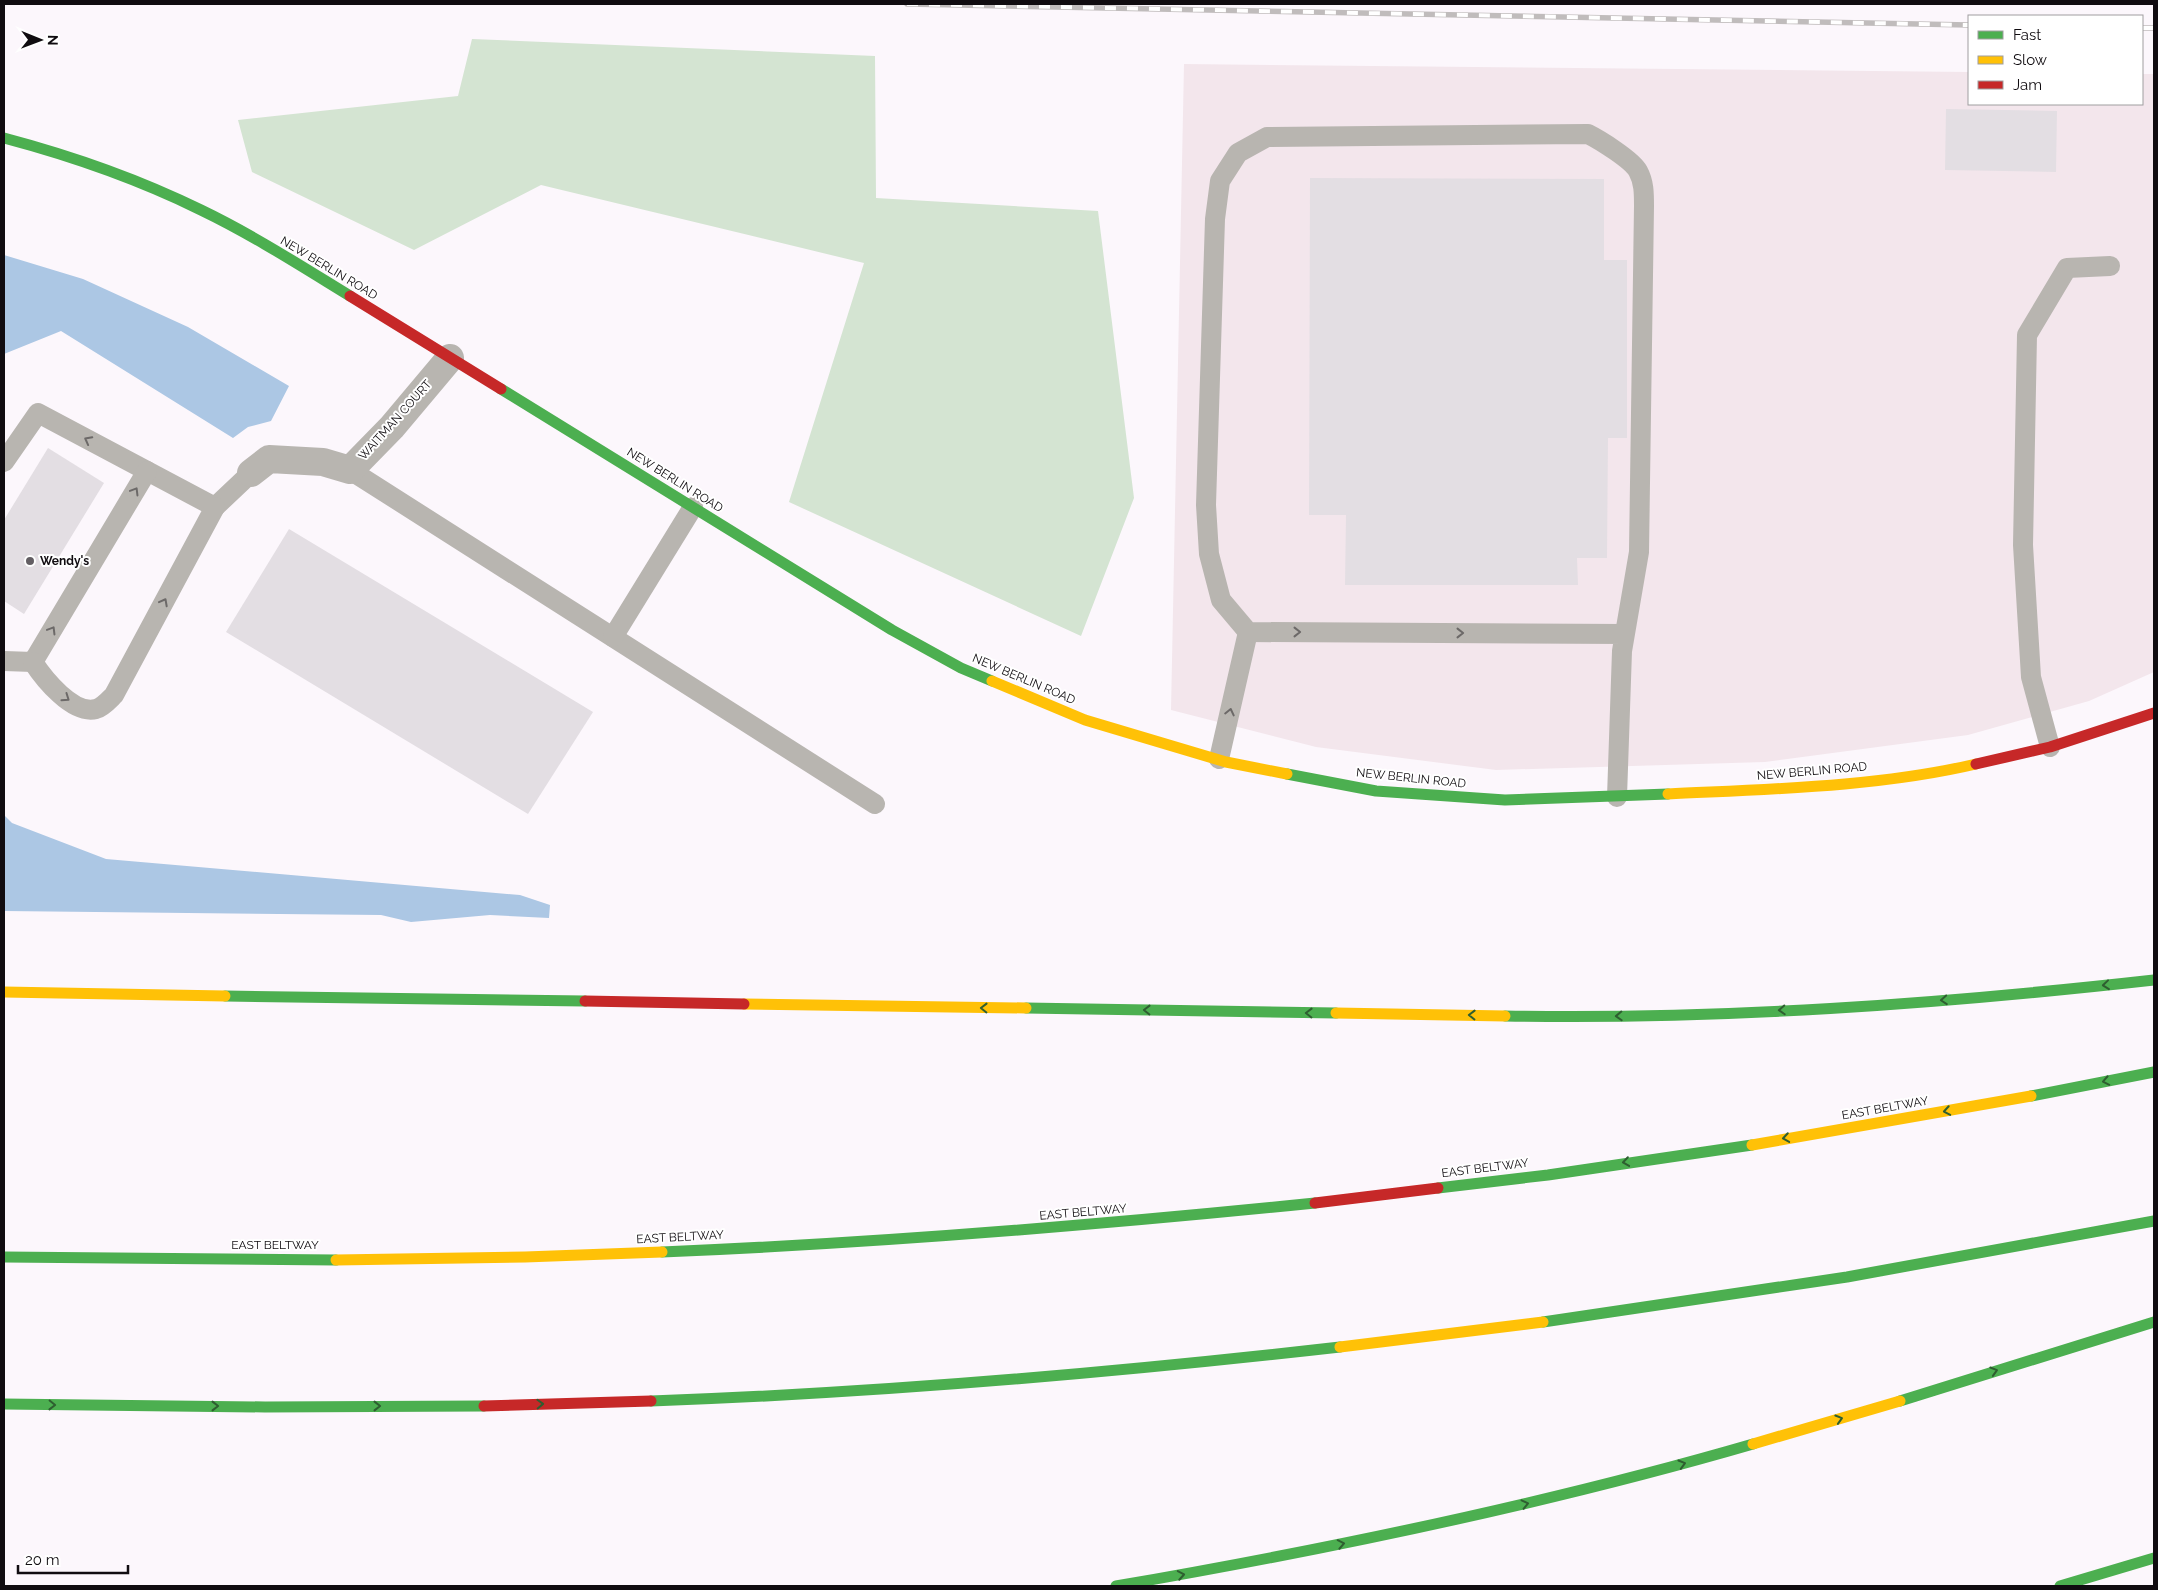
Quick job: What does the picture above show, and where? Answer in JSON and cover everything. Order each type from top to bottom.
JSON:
[{"type":"main road","name":"NEW BERLIN ROAD","points":[[4,138],[40,147],[119,176],[201,211],[301,266],[892,630],[962,668],[1085,720],[1219,759],[1376,791],[1505,800],[1617,797],[1798,787],[1935,774],[2050,747],[2154,713]]},
{"type":"main road","points":[[4,992],[1572,1017],[1724,1013],[1858,1006],[1984,997],[2154,980]]},
{"type":"main road","name":"EAST BELTWAY","points":[[4,1257],[266,1259],[528,1257],[783,1246],[1046,1229],[1312,1202],[1583,1169],[1901,1119],[2154,1072]]},
{"type":"main road","points":[[4,1404],[384,1406],[526,1404],[808,1392],[1054,1376],[1317,1350],[1579,1318],[1969,1257],[2154,1221]]},
{"type":"main road","points":[[1116,1586],[1341,1544],[1605,1485],[1798,1431],[2154,1322]]},
{"type":"main road","points":[[2060,1586],[2154,1558]]},
{"type":"street","name":"WAITMAN COURT","points":[[251,473],[269,459],[323,462],[350,470],[392,428],[450,358]]},
{"type":"lane","points":[[1617,797],[1622,651],[1625,634],[1639,552],[1644,186],[1637,169],[1603,142],[1588,134],[1267,138],[1238,153],[1220,181],[1214,219],[1206,505],[1209,554],[1221,600],[1248,632],[1625,634]]},
{"type":"lane","points":[[2050,747],[2031,677],[2023,545],[2027,335],[2067,268],[2110,266]]},
{"type":"lane","points":[[4,462],[38,413],[214,506]]},
{"type":"lane","points":[[350,470],[875,804]]},
{"type":"lane","points":[[33,662],[147,471]]},
{"type":"lane","points":[[33,662],[45,680],[61,695],[76,705],[86,709],[97,709],[105,704],[117,689],[214,506],[251,473]]},
{"type":"lane","points":[[613,637],[693,508]]},
{"type":"lane","points":[[1219,759],[1248,632]]},
{"type":"lane","points":[[4,661],[33,662]]},
{"type":"shaded area","points":[[1184,64],[1968,72],[1968,105],[2143,105],[2143,74],[2154,74],[2154,672],[2089,701],[1968,735],[1765,762],[1496,770],[1316,747],[1171,710]]},
{"type":"green space","points":[[472,39],[875,56],[876,198],[1098,211],[1134,498],[1081,636],[789,502],[864,263],[541,185],[414,250],[252,172],[238,120],[458,96]]},
{"type":"water","points":[[4,255],[83,279],[188,327],[289,386],[271,421],[248,427],[233,438],[61,331],[4,354]]},
{"type":"water","points":[[4,815],[12,823],[106,859],[520,895],[550,905],[549,918],[490,915],[411,922],[381,915],[4,911]]},
{"type":"building","points":[[1946,109],[2057,111],[2056,172],[1945,170]]},
{"type":"building","points":[[1310,178],[1604,179],[1604,260],[1627,260],[1627,438],[1608,438],[1607,558],[1577,558],[1578,585],[1345,585],[1346,515],[1309,515]]},
{"type":"building","name":"Wendy's","points":[[48,448],[104,483],[24,614],[4,601],[4,520]]},
{"type":"building","points":[[289,529],[593,712],[528,814],[226,632]]},
{"type":"railway","points":[[907,4],[1968,25]]},
{"type":"railway","points":[[2143,28],[2154,28]]},
{"type":"traffic: fast","points":[[4,138],[55,152],[153,188],[258,240],[350,296]]},
{"type":"traffic: fast","points":[[501,389],[892,630],[961,668],[992,681]]},
{"type":"traffic: fast","points":[[1287,774],[1376,791],[1505,800],[1668,794]]},
{"type":"traffic: fast","points":[[1505,1016],[1586,1017],[1830,1009],[2073,989],[2154,980]]},
{"type":"traffic: fast","points":[[225,996],[585,1001]]},
{"type":"traffic: fast","points":[[1026,1008],[1336,1013]]},
{"type":"traffic: fast","points":[[2031,1096],[2154,1072]]},
{"type":"traffic: fast","points":[[1438,1188],[1548,1175],[1752,1145]]},
{"type":"traffic: fast","points":[[662,1252],[825,1244],[989,1232],[1315,1203]]},
{"type":"traffic: fast","points":[[1543,1322],[1847,1277],[2154,1221]]},
{"type":"traffic: fast","points":[[4,1257],[336,1260]]},
{"type":"traffic: fast","points":[[1900,1401],[2154,1322]]},
{"type":"traffic: fast","points":[[651,1401],[823,1393],[996,1381],[1340,1347]]},
{"type":"traffic: fast","points":[[4,1404],[265,1407],[484,1406]]},
{"type":"traffic: fast","points":[[1116,1586],[1276,1557],[1436,1524],[1595,1487],[1753,1444]]},
{"type":"traffic: fast","points":[[2060,1586],[2154,1558]]},
{"type":"traffic: slow","points":[[992,681],[1085,720],[1226,762],[1287,774]]},
{"type":"traffic: slow","points":[[1668,794],[1824,786],[1901,778],[1976,764]]},
{"type":"traffic: slow","points":[[4,992],[225,996]]},
{"type":"traffic: slow","points":[[744,1004],[1026,1008]]},
{"type":"traffic: slow","points":[[1336,1013],[1505,1016]]},
{"type":"traffic: slow","points":[[1752,1145],[2031,1096]]},
{"type":"traffic: slow","points":[[336,1260],[525,1257],[662,1252]]},
{"type":"traffic: slow","points":[[1340,1347],[1543,1322]]},
{"type":"traffic: slow","points":[[1753,1444],[1900,1401]]},
{"type":"traffic: jam","points":[[350,296],[501,389]]},
{"type":"traffic: jam","points":[[1976,764],[2050,747],[2154,713]]},
{"type":"traffic: jam","points":[[585,1001],[744,1004]]},
{"type":"traffic: jam","points":[[1315,1203],[1438,1188]]},
{"type":"traffic: jam","points":[[484,1406],[651,1401]]},
{"type":"place","name":"Wendy's","points":[[30,561]]}]
